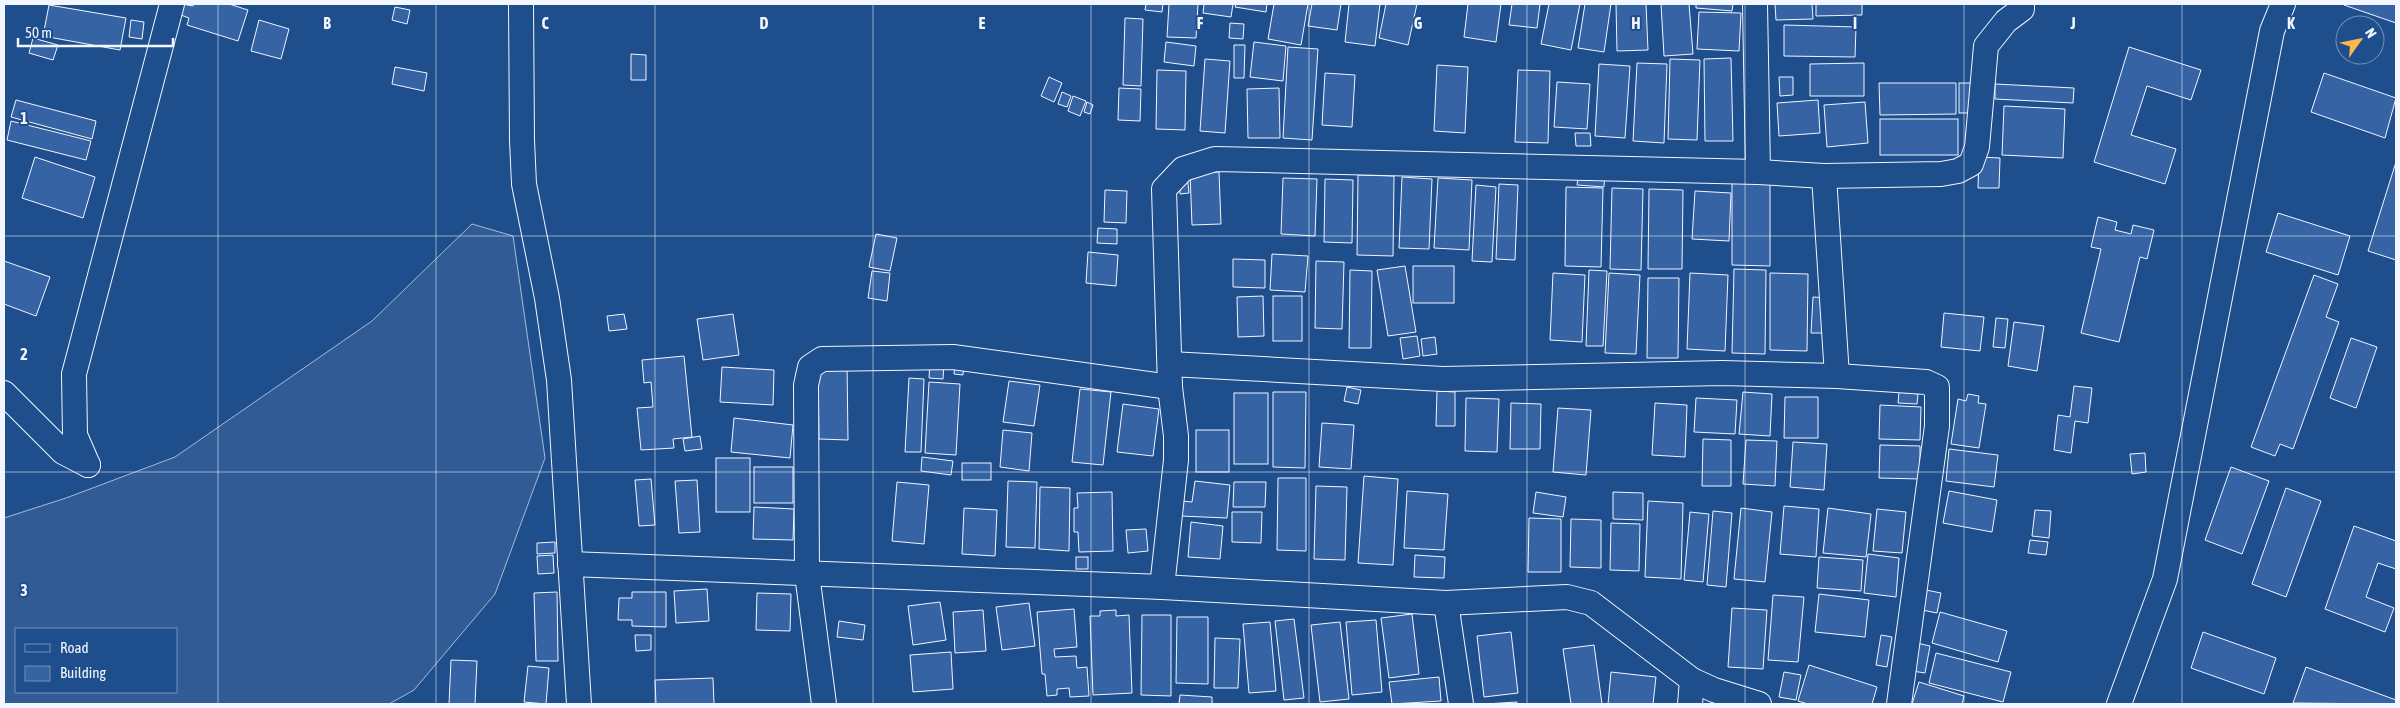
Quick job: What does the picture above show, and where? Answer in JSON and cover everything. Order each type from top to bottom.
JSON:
[{"type":"street","points":[[4,393],[63,452],[88,465],[75,435],[74,374],[172,4]]},
{"type":"street","points":[[521,4],[524,184],[547,298],[559,380],[579,704]]},
{"type":"street","points":[[1755,4],[1758,172]]},
{"type":"street","points":[[1162,587],[1176,460],[1176,436],[1170,387],[1164,189],[1183,169],[1215,159],[1758,172],[1824,176],[1941,174],[1958,171],[1971,164],[1977,147],[1986,46],[2006,21],[2022,9],[2022,4]]},
{"type":"street","points":[[2119,704],[2165,579],[2272,31],[2283,4]]},
{"type":"street","points":[[1824,176],[1837,376]]},
{"type":"street","points":[[824,704],[807,574],[806,385],[810,367],[822,359],[953,357],[1170,387]]},
{"type":"street","points":[[1170,364],[1443,379],[1722,373],[1837,376],[1926,382],[1937,387],[1937,426],[1899,704]]},
{"type":"street","points":[[570,564],[1162,587],[1446,602],[1567,597],[1591,603],[1692,680],[1714,690],[1759,704]]},
{"type":"street","points":[[1446,602],[1461,704]]},
{"type":"street","points":[[1690,704],[1692,680]]},
{"type":"shaded area","points":[[472,224],[513,236],[545,458],[495,594],[414,690],[389,704],[4,704],[4,518],[66,498],[175,457],[372,321]]},
{"type":"building","points":[[182,4],[193,6],[194,4],[229,4],[248,10],[238,41],[187,25],[189,18],[178,14]]},
{"type":"building","points":[[1146,4],[1163,4],[1162,12],[1145,10]]},
{"type":"building","points":[[1169,4],[1198,4],[1196,38],[1167,37]]},
{"type":"building","points":[[1204,4],[1233,4],[1231,17],[1203,13]]},
{"type":"building","points":[[1236,4],[1267,4],[1266,12],[1235,7]]},
{"type":"building","points":[[1274,4],[1308,4],[1301,45],[1268,39]]},
{"type":"building","points":[[1312,4],[1341,4],[1337,30],[1308,26]]},
{"type":"building","points":[[1349,4],[1380,4],[1375,46],[1345,42]]},
{"type":"building","points":[[1386,4],[1417,4],[1408,45],[1379,38]]},
{"type":"building","points":[[1468,4],[1501,4],[1496,42],[1464,37]]},
{"type":"building","points":[[1512,4],[1540,4],[1537,28],[1509,25]]},
{"type":"building","points":[[1549,4],[1580,4],[1571,50],[1541,44]]},
{"type":"building","points":[[1585,4],[1611,4],[1604,52],[1578,48]]},
{"type":"building","points":[[1616,4],[1646,4],[1648,50],[1617,51]]},
{"type":"building","points":[[1661,4],[1689,4],[1693,54],[1664,56]]},
{"type":"building","points":[[1696,4],[1733,4],[1732,11],[1696,8]]},
{"type":"building","points":[[1775,4],[1812,4],[1813,19],[1776,20]]},
{"type":"building","points":[[1816,4],[1862,4],[1862,15],[1816,16]]},
{"type":"building","points":[[2396,4],[2396,23],[2385,19],[2385,15],[2373,15],[2344,5]]},
{"type":"building","points":[[49,5],[126,18],[120,50],[43,36]]},
{"type":"building","points":[[395,7],[410,10],[407,24],[392,20]]},
{"type":"building","points":[[1699,12],[1741,13],[1739,51],[1697,49]]},
{"type":"building","points":[[1125,18],[1143,19],[1141,86],[1123,85]]},
{"type":"building","points":[[131,20],[144,22],[142,39],[129,37]]},
{"type":"building","points":[[259,20],[289,29],[281,59],[251,51]]},
{"type":"building","points":[[1230,23],[1244,24],[1243,39],[1229,38]]},
{"type":"building","points":[[1784,25],[1856,27],[1855,57],[1784,56]]},
{"type":"building","points":[[33,38],[58,45],[53,60],[29,53]]},
{"type":"building","points":[[1166,42],[1196,46],[1194,66],[1164,62]]},
{"type":"building","points":[[1254,42],[1286,46],[1283,81],[1250,77]]},
{"type":"building","points":[[1234,45],[1245,45],[1244,78],[1234,78]]},
{"type":"building","points":[[1288,47],[1318,49],[1312,140],[1283,138]]},
{"type":"building","points":[[2129,47],[2201,70],[2191,100],[2147,86],[2131,135],[2176,149],[2165,184],[2094,162]]},
{"type":"building","points":[[631,54],[646,55],[646,80],[631,80]]},
{"type":"building","points":[[1731,58],[1733,141],[1705,141],[1704,59]]},
{"type":"building","points":[[1205,59],[1230,61],[1225,133],[1200,131]]},
{"type":"building","points":[[1670,59],[1700,60],[1697,140],[1668,139]]},
{"type":"building","points":[[1637,63],[1667,64],[1664,143],[1633,141]]},
{"type":"building","points":[[1864,63],[1864,96],[1810,96],[1810,64]]},
{"type":"building","points":[[1599,64],[1630,66],[1625,138],[1595,136]]},
{"type":"building","points":[[1437,65],[1468,67],[1465,133],[1434,131]]},
{"type":"building","points":[[395,67],[427,73],[424,91],[392,84]]},
{"type":"building","points":[[1157,70],[1186,71],[1185,130],[1156,129]]},
{"type":"building","points":[[1518,70],[1550,71],[1548,143],[1515,142]]},
{"type":"building","points":[[1325,73],[1355,75],[1352,127],[1322,125]]},
{"type":"building","points":[[2324,73],[2396,98],[2385,138],[2311,112]]},
{"type":"building","points":[[1049,77],[1062,83],[1054,102],[1041,96]]},
{"type":"building","points":[[1779,77],[1793,77],[1793,95],[1780,96]]},
{"type":"building","points":[[1557,82],[1590,84],[1587,129],[1554,127]]},
{"type":"building","points":[[1879,83],[1956,83],[1956,114],[1880,115]]},
{"type":"building","points":[[1959,83],[1976,83],[1976,113],[1959,113]]},
{"type":"building","points":[[1995,84],[2074,88],[2073,103],[1995,99]]},
{"type":"building","points":[[1119,88],[1141,89],[1140,121],[1118,120]]},
{"type":"building","points":[[1279,88],[1280,138],[1248,138],[1247,89]]},
{"type":"building","points":[[1062,92],[1071,96],[1067,107],[1058,104]]},
{"type":"building","points":[[1073,96],[1086,101],[1080,116],[1068,111]]},
{"type":"building","points":[[16,100],[96,121],[92,139],[11,117]]},
{"type":"building","points":[[1818,100],[1820,133],[1779,136],[1777,103]]},
{"type":"building","points":[[1087,102],[1093,105],[1090,114],[1084,112]]},
{"type":"building","points":[[1865,102],[1868,143],[1827,147],[1824,105]]},
{"type":"building","points":[[2004,106],[2065,109],[2063,158],[2002,155]]},
{"type":"building","points":[[1880,119],[1958,119],[1958,155],[1880,155]]},
{"type":"building","points":[[11,121],[91,141],[86,160],[7,140]]},
{"type":"building","points":[[1575,133],[1590,133],[1591,146],[1576,146]]},
{"type":"building","points":[[35,157],[95,177],[83,218],[22,198]]},
{"type":"building","points":[[1979,157],[2000,158],[1999,188],[1978,188]]},
{"type":"building","points":[[2396,162],[2396,260],[2368,251]]},
{"type":"building","points":[[1579,171],[1605,173],[1604,187],[1577,185]]},
{"type":"building","points":[[1219,172],[1221,224],[1192,225],[1190,173]]},
{"type":"building","points":[[1179,174],[1187,174],[1189,193],[1180,194]]},
{"type":"building","points":[[1358,175],[1394,176],[1393,256],[1357,255]]},
{"type":"building","points":[[1402,177],[1432,179],[1429,249],[1399,248]]},
{"type":"building","points":[[1283,178],[1317,179],[1315,236],[1281,234]]},
{"type":"building","points":[[1438,178],[1472,180],[1469,250],[1434,248]]},
{"type":"building","points":[[1325,179],[1353,180],[1352,243],[1324,242]]},
{"type":"building","points":[[1732,179],[1770,179],[1770,266],[1732,265]]},
{"type":"building","points":[[1499,184],[1518,185],[1515,260],[1496,259]]},
{"type":"building","points":[[1476,185],[1496,187],[1492,262],[1472,261]]},
{"type":"building","points":[[1566,187],[1603,188],[1601,267],[1565,266]]},
{"type":"building","points":[[1612,188],[1643,189],[1641,270],[1610,269]]},
{"type":"building","points":[[1649,189],[1683,190],[1682,269],[1648,269]]},
{"type":"building","points":[[1105,190],[1127,191],[1126,223],[1104,222]]},
{"type":"building","points":[[1695,191],[1731,193],[1729,241],[1692,239]]},
{"type":"building","points":[[2278,213],[2350,236],[2338,275],[2266,252]]},
{"type":"building","points":[[2098,217],[2117,222],[2115,230],[2131,234],[2133,225],[2154,230],[2147,259],[2140,257],[2119,342],[2081,333],[2101,249],[2091,247]]},
{"type":"building","points":[[1098,228],[1117,229],[1117,244],[1097,243]]},
{"type":"building","points":[[876,234],[897,238],[890,271],[869,267]]},
{"type":"building","points":[[1088,252],[1118,255],[1116,286],[1086,283]]},
{"type":"building","points":[[1272,254],[1308,256],[1305,292],[1270,290]]},
{"type":"building","points":[[1233,259],[1265,260],[1265,288],[1233,287]]},
{"type":"building","points":[[4,261],[50,277],[36,316],[4,304]]},
{"type":"building","points":[[1316,261],[1344,262],[1342,329],[1315,328]]},
{"type":"building","points":[[1405,266],[1416,332],[1388,336],[1377,270]]},
{"type":"building","points":[[1413,266],[1454,266],[1454,303],[1413,303]]},
{"type":"building","points":[[1734,269],[1766,270],[1765,354],[1732,353]]},
{"type":"building","points":[[1350,270],[1372,271],[1371,348],[1349,348]]},
{"type":"building","points":[[1589,270],[1607,271],[1603,346],[1586,346]]},
{"type":"building","points":[[872,271],[890,273],[887,301],[868,298]]},
{"type":"building","points":[[1553,273],[1585,275],[1582,342],[1550,340]]},
{"type":"building","points":[[1609,273],[1640,275],[1636,354],[1605,353]]},
{"type":"building","points":[[1690,273],[1728,275],[1725,351],[1687,349]]},
{"type":"building","points":[[1770,273],[1808,274],[1807,351],[1770,350]]},
{"type":"building","points":[[2314,275],[2338,284],[2326,317],[2339,322],[2293,449],[2280,444],[2275,456],[2251,447]]},
{"type":"building","points":[[1648,278],[1679,278],[1678,358],[1647,358]]},
{"type":"building","points":[[1263,296],[1264,336],[1238,337],[1237,297]]},
{"type":"building","points":[[1273,296],[1302,296],[1302,341],[1273,341]]},
{"type":"building","points":[[1813,297],[1828,298],[1826,333],[1811,333]]},
{"type":"building","points":[[1944,313],[1984,317],[1980,351],[1941,347]]},
{"type":"building","points":[[624,314],[627,329],[609,331],[607,316]]},
{"type":"building","points":[[733,314],[739,355],[703,360],[697,319]]},
{"type":"building","points":[[1996,318],[2008,319],[2005,348],[1993,347]]},
{"type":"building","points":[[2014,322],[2044,326],[2037,371],[2008,366]]},
{"type":"building","points":[[1417,336],[1420,356],[1403,359],[1400,338]]},
{"type":"building","points":[[1435,337],[1437,354],[1423,356],[1421,339]]},
{"type":"building","points":[[2351,338],[2377,347],[2356,408],[2330,398]]},
{"type":"building","points":[[684,356],[692,437],[673,439],[674,448],[641,450],[637,408],[653,407],[651,382],[644,383],[642,360]]},
{"type":"building","points":[[955,361],[964,362],[963,375],[954,374]]},
{"type":"building","points":[[930,362],[944,363],[943,379],[929,378]]},
{"type":"building","points":[[818,364],[847,364],[848,440],[819,439]]},
{"type":"building","points":[[722,367],[774,370],[773,405],[720,402]]},
{"type":"building","points":[[909,378],[924,379],[921,452],[905,452]]},
{"type":"building","points":[[1009,381],[1040,385],[1034,426],[1003,422]]},
{"type":"building","points":[[929,382],[960,384],[956,455],[925,453]]},
{"type":"building","points":[[2074,386],[2092,388],[2088,423],[2075,421],[2071,453],[2054,450],[2058,415],[2070,417]]},
{"type":"building","points":[[1347,387],[1361,390],[1358,404],[1344,401]]},
{"type":"building","points":[[1080,389],[1111,392],[1103,465],[1072,462]]},
{"type":"building","points":[[1437,391],[1455,392],[1455,426],[1436,426]]},
{"type":"building","points":[[1273,392],[1306,392],[1305,468],[1273,467]]},
{"type":"building","points":[[1743,392],[1772,394],[1770,436],[1739,434]]},
{"type":"building","points":[[1899,392],[1918,394],[1917,404],[1898,403]]},
{"type":"building","points":[[1234,393],[1268,393],[1268,464],[1234,464]]},
{"type":"building","points":[[1968,394],[1979,396],[1978,403],[1986,404],[1979,448],[1951,444],[1958,399],[1966,401]]},
{"type":"building","points":[[1785,397],[1818,397],[1818,438],[1784,438]]},
{"type":"building","points":[[1466,398],[1499,399],[1497,452],[1465,451]]},
{"type":"building","points":[[1696,398],[1737,400],[1735,434],[1694,432]]},
{"type":"building","points":[[1511,403],[1541,404],[1540,449],[1510,449]]},
{"type":"building","points":[[1655,403],[1687,405],[1685,457],[1652,455]]},
{"type":"building","points":[[1123,404],[1159,409],[1153,456],[1117,452]]},
{"type":"building","points":[[1880,405],[1921,407],[1920,440],[1879,439]]},
{"type":"building","points":[[1558,408],[1591,410],[1586,475],[1553,472]]},
{"type":"building","points":[[734,418],[793,425],[790,458],[731,452]]},
{"type":"building","points":[[1322,423],[1354,425],[1351,469],[1319,467]]},
{"type":"building","points":[[1003,430],[1032,433],[1029,471],[1000,467]]},
{"type":"building","points":[[1196,430],[1229,430],[1229,472],[1196,472]]},
{"type":"building","points":[[700,436],[702,449],[685,451],[683,439]]},
{"type":"building","points":[[1703,439],[1731,440],[1731,486],[1702,486]]},
{"type":"building","points":[[1746,440],[1777,441],[1775,486],[1743,484]]},
{"type":"building","points":[[1793,442],[1827,444],[1824,490],[1790,487]]},
{"type":"building","points":[[1880,445],[1920,446],[1920,479],[1879,478]]},
{"type":"building","points":[[1949,449],[1998,455],[1994,487],[1946,481]]},
{"type":"building","points":[[2145,453],[2146,472],[2132,474],[2130,454]]},
{"type":"building","points":[[922,457],[953,461],[951,475],[921,471]]},
{"type":"building","points":[[716,458],[750,458],[750,512],[716,512]]},
{"type":"building","points":[[962,463],[991,463],[991,480],[962,480]]},
{"type":"building","points":[[754,467],[793,467],[793,503],[754,503]]},
{"type":"building","points":[[2231,467],[2269,481],[2242,554],[2205,540]]},
{"type":"building","points":[[1364,476],[1398,479],[1393,565],[1358,563]]},
{"type":"building","points":[[1278,478],[1306,478],[1306,551],[1277,550]]},
{"type":"building","points":[[651,479],[655,525],[639,526],[635,480]]},
{"type":"building","points":[[697,480],[700,532],[679,533],[675,481]]},
{"type":"building","points":[[1008,481],[1037,482],[1035,548],[1006,547]]},
{"type":"building","points":[[1195,481],[1230,485],[1227,518],[1180,516],[1182,501],[1192,502]]},
{"type":"building","points":[[897,482],[929,485],[924,544],[892,541]]},
{"type":"building","points":[[1234,482],[1266,482],[1265,507],[1233,507]]},
{"type":"building","points":[[1316,486],[1347,487],[1345,560],[1314,559]]},
{"type":"building","points":[[1040,487],[1070,488],[1069,551],[1039,549]]},
{"type":"building","points":[[2286,488],[2321,501],[2286,597],[2252,584]]},
{"type":"building","points":[[1407,491],[1448,494],[1444,550],[1404,548]]},
{"type":"building","points":[[1949,491],[1997,500],[1992,532],[1943,523]]},
{"type":"building","points":[[1112,492],[1113,551],[1079,552],[1078,532],[1074,532],[1074,508],[1078,508],[1077,493]]},
{"type":"building","points":[[1536,492],[1566,497],[1563,517],[1533,513]]},
{"type":"building","points":[[1613,492],[1643,493],[1643,520],[1613,519]]},
{"type":"building","points":[[1648,501],[1683,503],[1681,579],[1645,577]]},
{"type":"building","points":[[1784,506],[1819,509],[1816,557],[1780,554]]},
{"type":"building","points":[[754,507],[794,509],[793,540],[753,539]]},
{"type":"building","points":[[964,508],[997,510],[995,556],[962,554]]},
{"type":"building","points":[[1741,508],[1772,512],[1765,582],[1734,579]]},
{"type":"building","points":[[1828,508],[1871,514],[1866,557],[1823,553]]},
{"type":"building","points":[[1877,509],[1906,512],[1902,553],[1873,551]]},
{"type":"building","points":[[2035,510],[2051,511],[2049,538],[2032,536]]},
{"type":"building","points":[[1713,511],[1732,513],[1726,587],[1707,585]]},
{"type":"building","points":[[1232,512],[1262,512],[1261,543],[1232,542]]},
{"type":"building","points":[[1690,512],[1709,514],[1703,582],[1684,580]]},
{"type":"building","points":[[1529,518],[1561,519],[1561,572],[1528,572]]},
{"type":"building","points":[[1571,519],[1601,520],[1601,568],[1570,567]]},
{"type":"building","points":[[1191,522],[1223,526],[1220,559],[1188,557]]},
{"type":"building","points":[[1611,523],[1640,524],[1639,571],[1610,570]]},
{"type":"building","points":[[2354,526],[2396,541],[2396,569],[2378,563],[2366,597],[2394,608],[2385,632],[2325,609]]},
{"type":"building","points":[[1146,529],[1148,551],[1128,553],[1126,530]]},
{"type":"building","points":[[2030,540],[2048,542],[2046,555],[2028,553]]},
{"type":"building","points":[[555,542],[555,553],[537,554],[537,543]]},
{"type":"building","points":[[1868,554],[1899,558],[1896,597],[1864,593]]},
{"type":"building","points":[[553,555],[554,573],[538,574],[537,556]]},
{"type":"building","points":[[1415,555],[1445,557],[1444,578],[1414,577]]},
{"type":"building","points":[[1076,557],[1088,557],[1088,569],[1076,569]]},
{"type":"building","points":[[1819,557],[1863,560],[1861,591],[1817,588]]},
{"type":"building","points":[[707,589],[709,621],[676,623],[674,591]]},
{"type":"building","points":[[1926,590],[1941,593],[1937,613],[1922,610]]},
{"type":"building","points":[[557,592],[558,661],[536,661],[534,593]]},
{"type":"building","points":[[632,592],[666,592],[666,627],[632,626],[632,620],[618,620],[619,598],[632,598]]},
{"type":"building","points":[[757,593],[791,594],[790,631],[756,630]]},
{"type":"building","points":[[1819,594],[1869,600],[1865,637],[1815,632]]},
{"type":"building","points":[[1773,595],[1804,597],[1798,662],[1768,660]]},
{"type":"building","points":[[940,602],[946,640],[913,645],[908,606]]},
{"type":"building","points":[[1029,603],[1035,646],[1002,650],[996,607]]},
{"type":"building","points":[[1732,608],[1767,610],[1763,669],[1728,667]]},
{"type":"building","points":[[1074,609],[1077,647],[1054,649],[1055,657],[1076,656],[1077,668],[1087,667],[1089,696],[1070,697],[1069,688],[1057,689],[1057,695],[1047,696],[1045,674],[1042,674],[1037,612]]},
{"type":"building","points":[[983,610],[986,651],[955,653],[953,612]]},
{"type":"building","points":[[1116,610],[1116,616],[1129,615],[1132,693],[1093,695],[1090,616],[1100,616],[1100,611]]},
{"type":"building","points":[[1940,612],[2007,631],[1998,662],[1932,643]]},
{"type":"building","points":[[1412,614],[1419,674],[1389,678],[1381,618]]},
{"type":"building","points":[[1142,615],[1171,615],[1171,696],[1141,695]]},
{"type":"building","points":[[1177,617],[1208,617],[1208,684],[1176,683]]},
{"type":"building","points":[[1294,619],[1304,698],[1284,700],[1275,621]]},
{"type":"building","points":[[1376,620],[1382,692],[1352,695],[1346,622]]},
{"type":"building","points":[[839,621],[865,625],[863,640],[837,637]]},
{"type":"building","points":[[1270,622],[1276,691],[1249,693],[1243,624]]},
{"type":"building","points":[[1340,622],[1349,699],[1320,702],[1311,625]]},
{"type":"building","points":[[1511,632],[1518,693],[1484,697],[1477,636]]},
{"type":"building","points":[[2203,632],[2276,658],[2264,694],[2191,668]]},
{"type":"building","points":[[635,635],[651,635],[651,650],[636,651]]},
{"type":"building","points":[[1881,635],[1892,637],[1887,667],[1876,665]]},
{"type":"building","points":[[1215,638],[1240,639],[1238,688],[1214,688]]},
{"type":"building","points":[[1917,643],[1930,646],[1925,673],[1912,671]]},
{"type":"building","points":[[1594,645],[1602,704],[1571,704],[1563,649]]},
{"type":"building","points":[[951,652],[953,689],[913,692],[910,655]]},
{"type":"building","points":[[1936,653],[2011,672],[2003,702],[1929,683]]},
{"type":"building","points":[[451,660],[477,661],[475,704],[449,704]]},
{"type":"building","points":[[1809,665],[1877,687],[1872,704],[1808,704],[1798,701]]},
{"type":"building","points":[[528,666],[549,668],[546,704],[524,702]]},
{"type":"building","points":[[2306,667],[2396,700],[2396,704],[2293,703]]},
{"type":"building","points":[[1611,672],[1656,677],[1653,704],[1608,704]]},
{"type":"building","points":[[1784,672],[1801,675],[1796,700],[1779,697]]},
{"type":"building","points":[[1439,677],[1441,701],[1392,704],[1389,682]]},
{"type":"building","points":[[713,678],[714,704],[656,704],[655,680]]},
{"type":"building","points":[[1919,682],[1964,696],[1962,704],[1912,704]]},
{"type":"building","points":[[1180,695],[1212,697],[1212,704],[1179,704]]},
{"type":"building","points":[[1517,702],[1517,704],[1485,704]]}]
